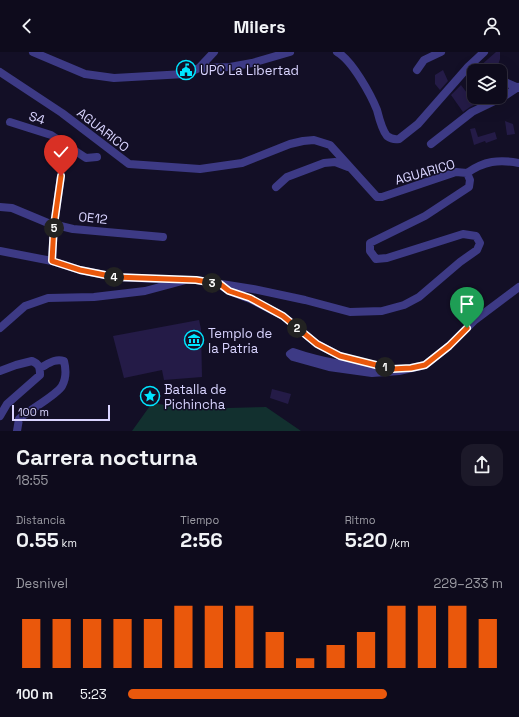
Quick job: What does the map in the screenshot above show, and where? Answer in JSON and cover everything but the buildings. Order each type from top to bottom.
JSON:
[{"type":"street","points":[[33,52],[85,74],[114,78],[185,74],[199,68],[230,67],[252,63],[290,52]]},
{"type":"street","points":[[199,68],[214,52]]},
{"type":"street","points":[[337,52],[343,55],[356,72],[373,100],[385,133],[392,139],[399,139],[418,124],[467,68]]},
{"type":"street","points":[[417,70],[424,60],[441,52]]},
{"type":"street","points":[[471,64],[484,52]]},
{"type":"street","name":"AGUARICO","points":[[0,72],[62,113],[129,164],[200,170],[242,163],[290,144],[303,140],[314,140],[330,145],[377,197],[382,197],[456,172],[467,173],[470,180],[469,187],[425,216],[370,243],[370,251],[376,258],[387,258],[463,234],[476,236],[480,243],[477,250],[460,262],[419,297],[404,305],[382,311],[350,312],[305,300],[220,284]]},
{"type":"street","points":[[507,83],[518,88]]},
{"type":"street","points":[[431,144],[472,112],[518,88]]},
{"type":"street","name":"S4","points":[[10,122],[51,135],[86,158],[97,157]]},
{"type":"street","points":[[467,173],[475,167],[488,162],[509,161],[519,163]]},
{"type":"street","points":[[276,187],[287,177],[324,163],[335,162],[351,168]]},
{"type":"street","points":[[52,261],[54,225],[61,176]]},
{"type":"street","name":"OE12","points":[[0,207],[12,208],[54,225],[73,229],[163,237]]},
{"type":"street","points":[[0,251],[52,261],[80,270],[115,277],[186,280],[220,284],[229,291],[250,298],[283,316],[317,344],[340,356],[392,369],[411,368]]},
{"type":"street","points":[[0,328],[25,306],[48,298],[102,296],[145,291],[186,280]]},
{"type":"street","points":[[387,367],[375,369],[320,360],[292,352],[290,354],[293,357],[329,367],[372,373],[399,371],[425,365],[434,359],[475,320],[519,286]]},
{"type":"street","points":[[0,371],[32,361],[38,364],[40,368],[40,375],[7,404],[0,416]]},
{"type":"street","points":[[17,431],[19,419],[56,393],[62,386],[65,373],[64,361],[54,361],[40,368]]},
{"type":"green space","points":[[152,403],[192,409],[266,407],[301,431],[132,431]]},
{"type":"place","name":"UPC La Libertad","points":[[186,70]]},
{"type":"place","name":"Templo de la Patria","points":[[194,340]]},
{"type":"place","name":"Batalla de Pichincha","points":[[150,396]]},
{"type":"route","points":[[61,176],[54,225],[52,261],[80,270],[115,277],[196,280],[220,284],[229,291],[250,298],[283,316],[317,344],[340,356],[356,361],[377,364],[392,369],[411,368],[425,365],[449,346],[467,328]]}]
